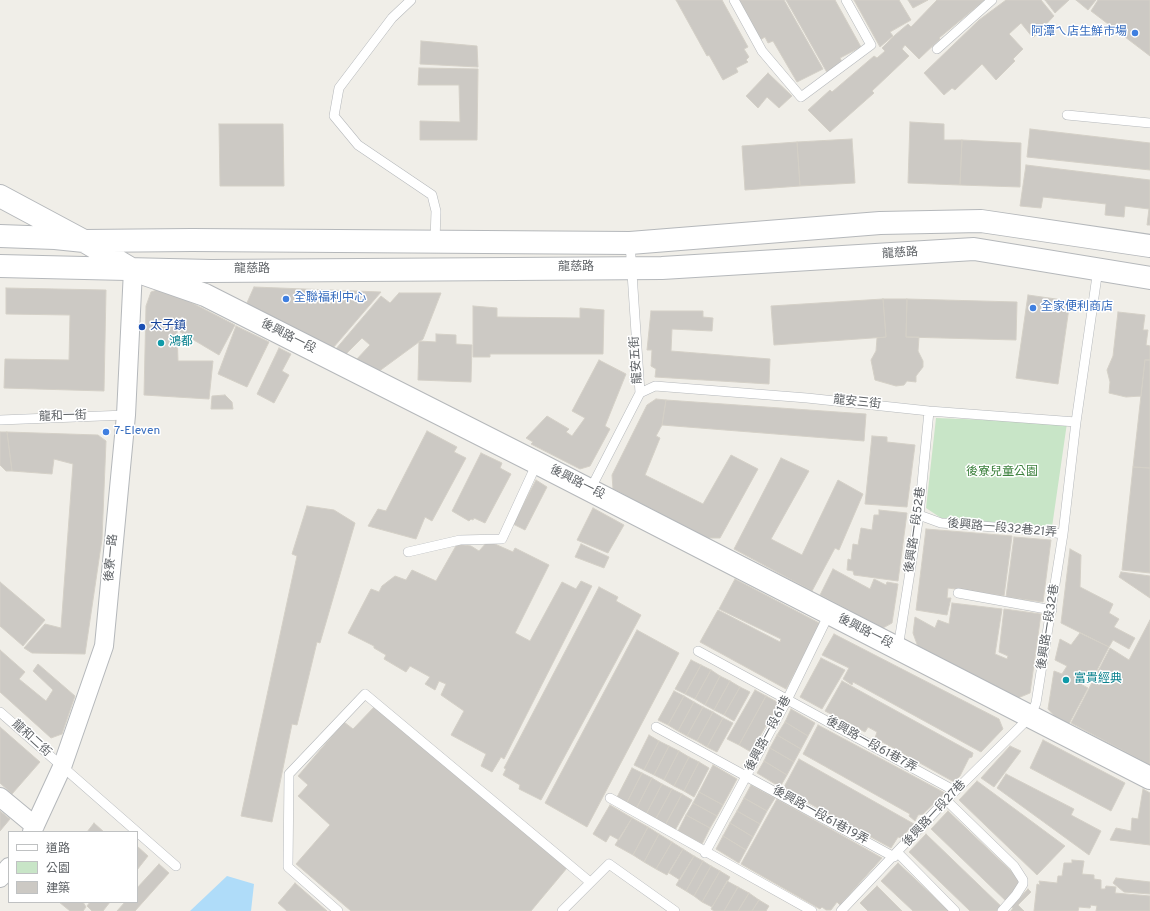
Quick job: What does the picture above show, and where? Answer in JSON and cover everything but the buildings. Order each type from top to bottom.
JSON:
[{"type":"street","name":"後興路一段","points":[[0,196],[84,241],[133,270],[205,295],[590,490],[1150,778]]},
{"type":"street","points":[[0,236],[55,238],[84,241],[435,241],[630,243],[880,223],[981,221],[1150,246]]},
{"type":"street","points":[[879,256],[880,223]]},
{"type":"street","name":"龍慈路","points":[[0,266],[133,270],[662,268],[879,256],[974,249],[1150,278]]},
{"type":"street","name":"後寮一路","points":[[34,829],[62,767],[104,646],[126,415],[133,270]]},
{"type":"street","points":[[0,797],[34,829]]},
{"type":"street","points":[[0,878],[8,868]]},
{"type":"lane","points":[[411,0],[392,18],[339,88],[334,116],[358,145],[432,195],[436,211],[435,241]]},
{"type":"lane","points":[[734,0],[762,51],[800,97],[871,45],[846,0]]},
{"type":"lane","points":[[938,49],[992,0]]},
{"type":"lane","points":[[1067,115],[1150,123]]},
{"type":"lane","name":"龍安五街","points":[[590,490],[640,393],[630,243]]},
{"type":"lane","name":"後興路一段32巷","points":[[1030,717],[1036,703],[1052,610],[1063,534],[1076,422],[1098,269]]},
{"type":"lane","name":"龍安三街","points":[[640,393],[655,386],[808,398],[929,411],[1076,422]]},
{"type":"lane","name":"後興路一段52巷","points":[[898,649],[918,515],[929,411]]},
{"type":"lane","name":"龍和一街","points":[[0,420],[126,415]]},
{"type":"lane","points":[[408,552],[460,540],[502,539],[537,463]]},
{"type":"lane","name":"後興路一段32巷21弄","points":[[918,515],[941,523],[1034,530],[1063,534]]},
{"type":"lane","points":[[958,593],[1052,610]]},
{"type":"lane","name":"後興路一段61巷","points":[[705,853],[787,700],[829,614]]},
{"type":"lane","name":"後興路一段61巷7弄","points":[[698,651],[955,791]]},
{"type":"lane","points":[[338,911],[288,867],[289,774],[365,694],[590,882]]},
{"type":"lane","name":"龍和二街","points":[[0,712],[136,831]]},
{"type":"lane","name":"後興路一段27巷","points":[[841,911],[896,855],[946,800],[1030,717]]},
{"type":"lane","name":"後興路一段61巷19弄","points":[[656,727],[896,855],[955,911]]},
{"type":"lane","points":[[610,798],[705,853],[812,911]]},
{"type":"lane","points":[[946,800],[1014,866],[1023,880],[1023,884],[1016,895],[1002,911]]},
{"type":"lane","name":"龍和二街","points":[[138,833],[176,866]]},
{"type":"lane","points":[[562,911],[609,864],[675,911]]},
{"type":"lane","points":[[849,904],[856,911]]},
{"type":"green space","name":"後寮兒童公園","points":[[936,418],[1067,423],[1051,534],[941,518],[926,508]]},
{"type":"water","points":[[227,876],[254,884],[251,911],[190,911]]},
{"type":"place","name":"阿潭ㄟ店生鮮市場","points":[[1135,33]]},
{"type":"place","name":"全聯福利中心","points":[[286,299]]},
{"type":"place","name":"全家便利商店","points":[[1033,308]]},
{"type":"place","name":"太子鎮","points":[[142,327]]},
{"type":"place","name":"鴻都","points":[[161,343]]},
{"type":"place","name":"7-Eleven","points":[[106,432]]},
{"type":"place","name":"富貴經典","points":[[1066,680]]}]
